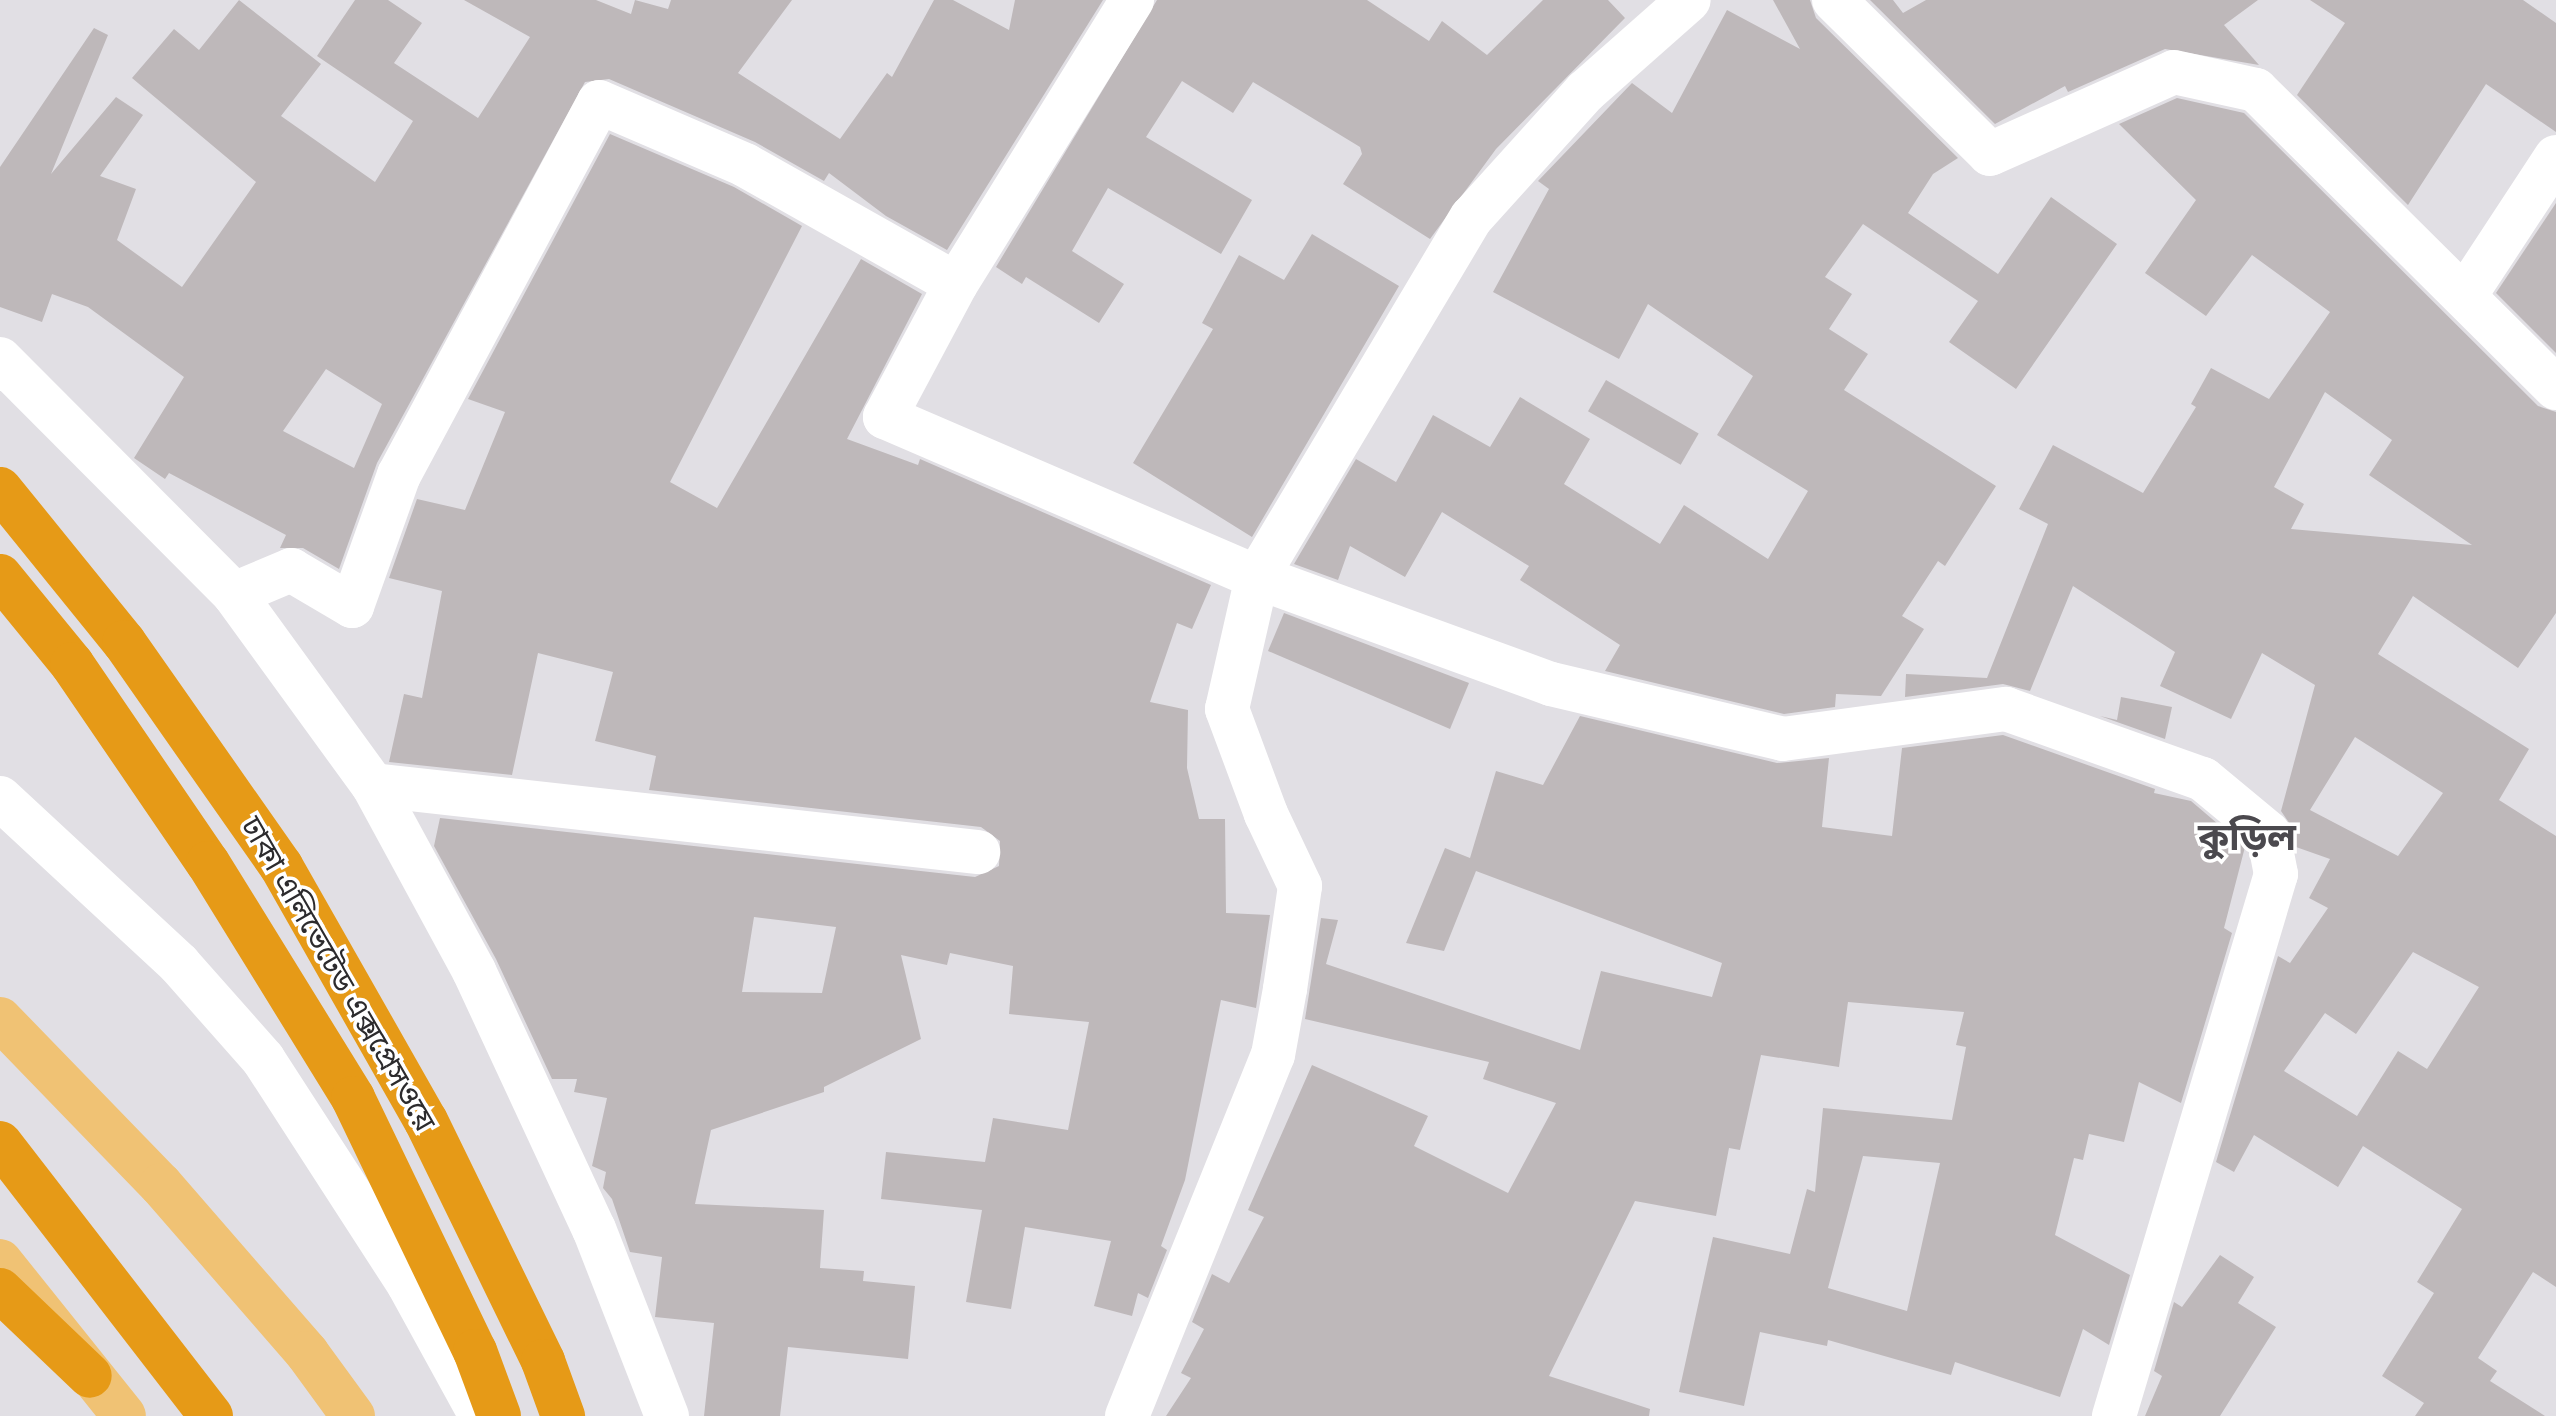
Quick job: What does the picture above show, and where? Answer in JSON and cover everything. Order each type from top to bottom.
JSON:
[{"type":"highway","name":"ঢাকা এলিভেটেড এক্সপ্রেসওয়ে","points":[[0,489],[124,642],[281,866],[426,1121],[543,1361],[563,1416]]},
{"type":"highway","name":"ঢাকা এলিভেটেড এক্সপ্রেসওয়ে","points":[[0,576],[72,664],[208,863],[353,1098],[475,1351],[499,1416]]},
{"type":"highway","points":[[0,1143],[211,1416]]},
{"type":"highway","points":[[0,1290],[90,1376]]},
{"type":"main road","points":[[0,1019],[161,1185],[307,1353],[353,1416]]},
{"type":"main road","points":[[0,1261],[124,1416]]},
{"type":"street","points":[[1132,0],[956,284],[885,417],[1257,577],[1551,684],[1783,739],[2006,709],[2203,779],[2268,833],[2276,874],[2114,1416]]},
{"type":"street","points":[[1127,1416],[1273,1055],[1285,989],[1300,886],[1266,814],[1227,709],[1257,577],[1472,217],[1586,91],[1689,0]]},
{"type":"street","points":[[1834,0],[1990,154],[2174,72],[2256,90],[2466,294],[2556,388]]},
{"type":"street","points":[[234,594],[291,570],[352,606],[399,475],[599,102],[745,165],[956,284]]},
{"type":"street","points":[[2466,294],[2556,157]]},
{"type":"street","points":[[0,359],[234,594],[373,785],[474,971],[594,1229],[667,1416]]},
{"type":"street","points":[[373,785],[978,852]]},
{"type":"street","points":[[0,798],[179,964],[263,1059],[409,1285],[481,1416]]},
{"type":"building","points":[[239,0],[321,64],[281,116],[375,182],[413,121],[317,56],[355,0],[388,0],[422,23],[394,63],[478,118],[530,37],[464,0],[596,0],[631,14],[635,0],[668,9],[671,0],[792,0],[738,73],[840,139],[887,73],[892,77],[934,0],[953,0],[1009,30],[1015,0],[1103,0],[947,250],[886,216],[829,173],[824,181],[755,142],[609,79],[585,82],[377,463],[339,569],[303,548],[280,548],[286,535],[169,473],[165,479],[134,458],[184,377],[88,307],[52,294],[42,322],[0,307],[0,167],[94,28],[108,35],[51,174],[116,97],[143,115],[100,176],[136,189],[117,240],[182,287],[256,182],[132,78],[174,29],[199,50]],"holes":[[[326,369],[382,404],[354,468],[283,431]]]},
{"type":"building","points":[[1157,0],[1367,0],[1429,41],[1442,21],[1487,55],[1543,0],[1608,0],[1625,18],[1496,149],[1430,239],[1343,184],[1362,154],[1360,147],[1253,82],[1233,113],[1182,81],[1146,137],[1252,200],[1221,254],[1108,188],[1072,251],[1124,284],[1099,323],[1026,277],[1022,284],[996,267]]},
{"type":"building","points":[[1773,0],[1810,0],[1816,18],[1958,158],[1933,174],[1908,213],[1998,274],[2051,197],[2117,244],[2016,389],[1949,342],[1978,301],[1863,224],[1825,277],[1852,294],[1829,329],[1868,354],[1844,390],[1996,486],[1945,566],[1938,561],[1902,616],[1924,629],[1881,696],[1836,694],[1835,707],[1784,714],[1605,671],[1620,645],[1520,580],[1529,566],[1442,512],[1405,577],[1350,546],[1338,580],[1294,564],[1356,459],[1396,482],[1433,415],[1490,447],[1520,397],[1590,439],[1564,484],[1660,544],[1684,505],[1768,559],[1808,491],[1717,435],[1753,376],[1648,304],[1619,359],[1493,292],[1549,189],[1538,181],[1632,83],[1672,113],[1727,10],[1800,49]]},
{"type":"building","points":[[1870,0],[1893,0],[1903,13],[1926,0],[2258,0],[2224,25],[2259,65],[2165,49],[2068,92],[2065,86],[1995,124]]},
{"type":"building","points":[[2310,0],[2523,0],[2556,23],[2556,132],[2486,84],[2408,205],[2297,95],[2345,23]]},
{"type":"building","points":[[2177,98],[2244,113],[2538,406],[2556,412],[2556,613],[2518,668],[2413,596],[2378,654],[2529,749],[2499,800],[2556,836],[2556,1287],[2533,1272],[2478,1358],[2497,1371],[2490,1381],[2545,1416],[2415,1416],[2424,1403],[2382,1376],[2434,1293],[2417,1282],[2462,1209],[2363,1146],[2338,1187],[2254,1135],[2234,1172],[2216,1162],[2278,956],[2290,963],[2328,908],[2309,898],[2330,859],[2296,847],[2292,827],[2281,811],[2315,685],[2262,653],[2231,719],[2160,686],[2175,652],[2073,586],[2030,691],[2003,684],[1905,697],[1906,674],[1987,678],[2048,524],[2019,509],[2053,445],[2143,493],[2196,407],[2191,404],[2211,368],[2269,399],[2330,312],[2252,255],[2206,316],[2145,273],[2196,200],[2119,124]],"holes":[[[2325,392],[2392,440],[2369,475],[2472,545],[2291,529],[2304,504],[2274,487]],[[2355,737],[2443,793],[2398,856],[2310,810]],[[2413,952],[2479,987],[2427,1069],[2398,1051],[2357,1116],[2284,1071],[2325,1013],[2356,1034]]]},
{"type":"building","points":[[610,134],[734,187],[802,226],[670,482],[717,508],[861,259],[922,294],[847,439],[918,465],[920,459],[1211,585],[1192,629],[1177,623],[1150,702],[1188,710],[1187,768],[1199,819],[1225,819],[1226,913],[1270,915],[1256,1008],[1221,1000],[1185,1180],[1161,1246],[1167,1250],[1148,1298],[1138,1293],[1132,1316],[1094,1306],[1111,1241],[1025,1227],[1011,1309],[966,1302],[982,1210],[881,1199],[886,1152],[985,1162],[993,1118],[1068,1130],[1089,1022],[1009,1014],[1013,966],[950,953],[947,965],[901,955],[921,1039],[824,1087],[824,1092],[711,1130],[695,1204],[824,1210],[820,1268],[864,1271],[863,1281],[915,1286],[908,1359],[788,1347],[780,1416],[704,1416],[714,1323],[655,1317],[662,1257],[630,1252],[612,1199],[603,1188],[606,1172],[592,1166],[607,1098],[574,1092],[577,1079],[552,1079],[496,959],[434,846],[440,818],[975,877],[999,866],[1000,841],[981,827],[649,790],[656,756],[595,741],[613,672],[538,653],[512,775],[389,762],[404,694],[422,698],[442,591],[389,578],[417,499],[465,510],[505,412],[468,399]],"holes":[[[754,917],[836,927],[822,993],[742,992]]]},
{"type":"building","points":[[2556,203],[2556,353],[2496,293]]},
{"type":"building","points":[[1312,234],[1399,286],[1252,537],[1133,463],[1213,329],[1202,323],[1239,255],[1284,280]]},
{"type":"building","points":[[1606,380],[1699,434],[1681,465],[1588,411]]},
{"type":"building","points":[[1284,613],[1469,683],[1450,729],[1268,651]]},
{"type":"building","points":[[2121,697],[2172,707],[2165,739],[2100,716],[2117,720]]},
{"type":"building","points":[[1580,716],[1777,763],[1829,758],[1822,827],[1892,836],[1902,748],[2003,735],[2155,789],[2154,793],[2191,801],[2245,847],[2224,928],[2232,933],[2181,1103],[2139,1082],[2124,1142],[2089,1134],[2083,1160],[2074,1158],[2055,1235],[2130,1275],[2109,1345],[2083,1329],[2060,1397],[1955,1362],[1951,1375],[1828,1340],[1827,1346],[1760,1332],[1744,1406],[1679,1392],[1713,1237],[1790,1254],[1807,1189],[1815,1192],[1823,1108],[1952,1120],[1966,1047],[1956,1045],[1964,1012],[1848,1002],[1839,1067],[1761,1055],[1740,1150],[1729,1148],[1716,1216],[1635,1201],[1549,1376],[1650,1409],[1649,1416],[1166,1416],[1191,1378],[1181,1373],[1204,1329],[1192,1322],[1212,1274],[1229,1283],[1264,1217],[1248,1210],[1312,1065],[1428,1116],[1414,1146],[1508,1193],[1556,1103],[1483,1079],[1489,1062],[1305,1019],[1321,918],[1338,920],[1326,964],[1580,1050],[1601,971],[1712,997],[1722,963],[1476,871],[1444,951],[1406,943],[1445,848],[1470,858],[1496,771],[1543,785]],"holes":[[[1863,1156],[1940,1163],[1907,1311],[1828,1288]]]},
{"type":"building","points":[[2220,1255],[2254,1277],[2238,1303],[2276,1327],[2220,1416],[2145,1416],[2162,1376],[2154,1371],[2174,1302],[2182,1307]]},
{"type":"district","name":"কুড়িল","points":[[2247,838]]}]
